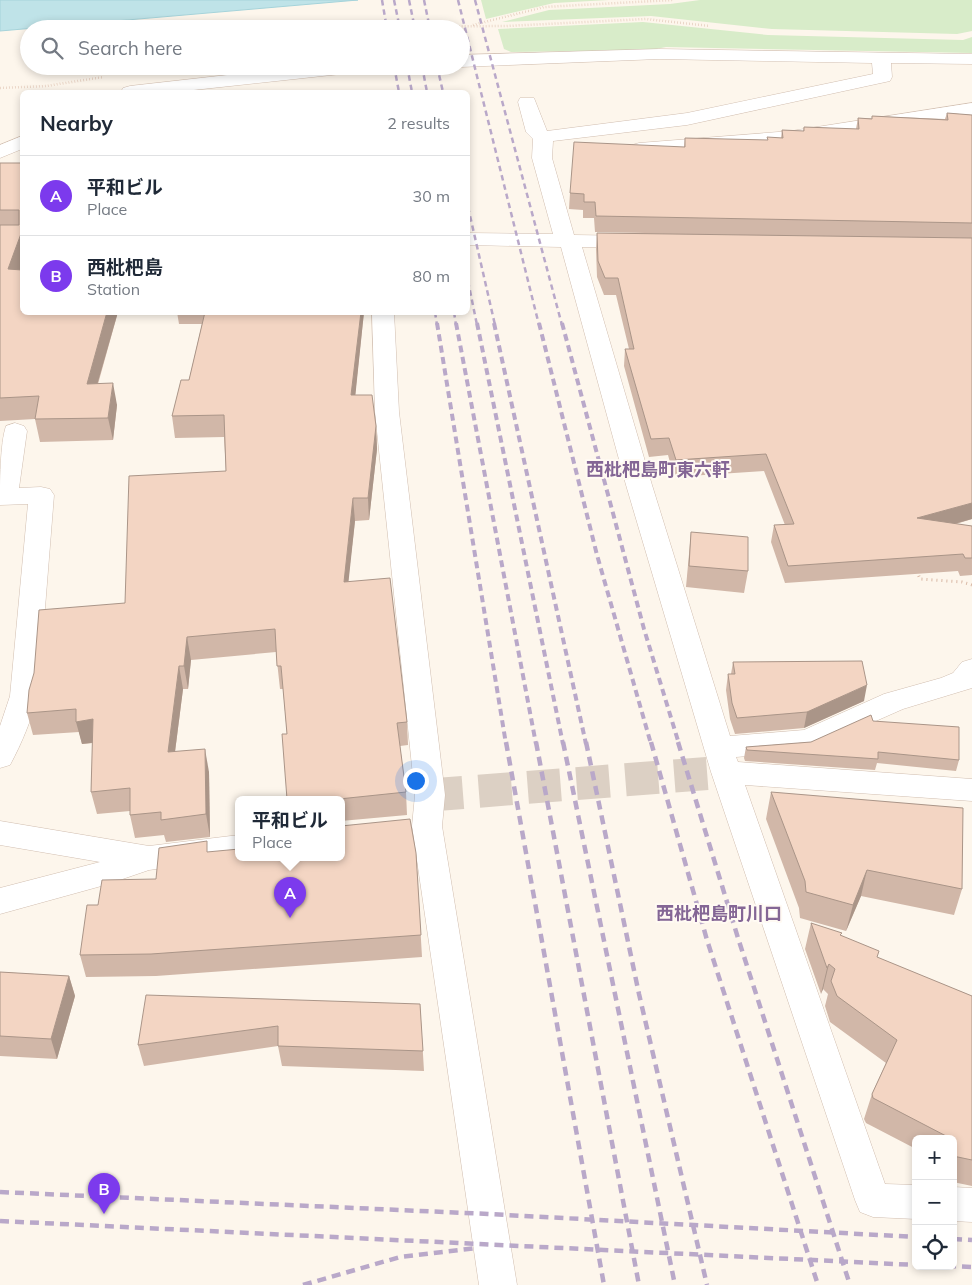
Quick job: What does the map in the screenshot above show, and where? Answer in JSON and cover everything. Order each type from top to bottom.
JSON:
[{"type":"street","points":[[470,61],[659,54],[972,59]]},
{"type":"street","points":[[542,144],[577,131],[687,119],[873,80],[883,77],[881,57]]},
{"type":"street","points":[[148,90],[280,75]]},
{"type":"street","points":[[527,102],[536,132],[542,144],[542,158],[722,760],[798,935],[873,1200],[912,1202]]},
{"type":"street","points":[[623,149],[694,146],[791,137],[972,109]]},
{"type":"street","points":[[0,152],[20,143]]},
{"type":"street","points":[[542,144],[573,150]]},
{"type":"street","points":[[470,239],[654,242]]},
{"type":"street","points":[[383,315],[387,412],[430,795],[413,827],[498,1285]]},
{"type":"street","points":[[0,757],[16,723],[24,696],[41,495],[3,497],[15,431]]},
{"type":"street","points":[[722,760],[808,740],[894,701],[949,686],[963,680],[972,669]]},
{"type":"street","points":[[722,760],[972,790]]},
{"type":"street","points":[[0,833],[149,858]]},
{"type":"street","points":[[0,901],[149,858],[235,847]]},
{"type":"street","points":[[957,1204],[972,1205]]},
{"type":"path","points":[[470,26],[544,7],[672,0]]},
{"type":"path","points":[[0,88],[46,86],[104,77]]},
{"type":"path","points":[[917,570],[920,579],[962,582],[972,586]]},
{"type":"green space","points":[[481,0],[609,0],[554,3],[486,19]]},
{"type":"green space","points":[[700,0],[972,0],[972,31],[957,34],[772,29],[651,16],[502,22],[549,10],[670,4]]},
{"type":"green space","points":[[643,22],[768,35],[963,40],[972,37],[972,53],[666,47],[651,50],[511,52],[504,49],[498,29]]},
{"type":"water","points":[[0,0],[358,0],[127,20],[20,20],[20,29],[0,31]]},
{"type":"building","points":[[947,113],[972,115],[972,223],[596,216],[595,202],[584,202],[584,194],[570,193],[574,142],[685,147],[685,138],[768,140],[767,137],[783,138],[782,130],[804,131],[804,127],[859,129],[858,118],[872,119],[872,116],[948,120]]},
{"type":"building","points":[[0,163],[20,163],[20,236],[8,269],[20,270],[20,315],[106,315],[87,384],[113,383],[108,418],[35,419],[39,396],[0,398],[0,225],[19,225],[19,210],[0,210]]},
{"type":"building","points":[[597,233],[972,238],[972,503],[917,518],[972,526],[972,558],[965,558],[963,554],[788,566],[774,525],[794,524],[766,454],[676,460],[669,438],[651,439],[625,349],[634,349],[618,278],[605,278],[598,261]]},
{"type":"building","points":[[204,315],[361,315],[351,395],[372,395],[376,426],[368,498],[353,498],[344,582],[390,578],[407,722],[397,723],[406,792],[345,798],[345,796],[287,796],[282,734],[287,734],[281,666],[277,666],[275,629],[187,637],[184,666],[179,666],[168,752],[205,749],[206,814],[161,820],[161,812],[130,815],[130,788],[91,792],[93,719],[76,722],[76,709],[27,713],[29,690],[34,673],[39,610],[125,603],[129,476],[226,471],[224,415],[172,416],[181,380],[189,380]]},
{"type":"building","points":[[691,532],[748,537],[748,571],[689,566]]},
{"type":"building","points":[[862,661],[867,685],[807,712],[737,718],[732,703],[728,674],[735,674],[733,662]]},
{"type":"building","points":[[871,715],[873,721],[959,727],[959,760],[878,752],[878,759],[747,750],[746,747],[811,742]]},
{"type":"building","points":[[771,792],[963,808],[962,889],[867,870],[853,905],[806,892],[805,881]]},
{"type":"building","points":[[410,819],[416,853],[421,935],[151,954],[80,955],[87,905],[98,905],[102,880],[156,879],[159,848],[207,841],[207,852],[235,849],[235,861],[345,861],[345,826]]},
{"type":"building","points":[[811,923],[842,933],[840,935],[879,951],[877,957],[972,996],[972,1160],[957,1157],[957,1135],[944,1135],[873,1098],[872,1094],[897,1040],[837,996],[831,981],[835,969],[829,964],[827,968]]},
{"type":"building","points":[[0,972],[69,976],[51,1039],[0,1036]]},
{"type":"building","points":[[146,995],[420,1004],[423,1051],[278,1046],[278,1026],[138,1045]]},
{"type":"tunnel","points":[[430,795],[726,772]]},
{"type":"railway","points":[[382,0],[385,20]]},
{"type":"railway","points":[[394,0],[398,20]]},
{"type":"railway","points":[[409,0],[413,20]]},
{"type":"railway","points":[[424,0],[428,20]]},
{"type":"railway","points":[[458,0],[463,20]]},
{"type":"railway","points":[[475,0],[562,325]]},
{"type":"railway","points":[[470,48],[539,325]]},
{"type":"railway","points":[[396,75],[399,90]]},
{"type":"railway","points":[[409,75],[412,90]]},
{"type":"railway","points":[[424,75],[427,90]]},
{"type":"railway","points":[[439,75],[443,90]]},
{"type":"railway","points":[[470,216],[495,325]]},
{"type":"railway","points":[[470,291],[477,325]]},
{"type":"railway","points":[[435,315],[437,325]]},
{"type":"railway","points":[[454,315],[456,325]]},
{"type":"railway","points":[[437,323],[506,744]]},
{"type":"railway","points":[[456,323],[536,744]]},
{"type":"railway","points":[[477,323],[563,744]]},
{"type":"railway","points":[[494,323],[586,744]]},
{"type":"railway","points":[[539,323],[597,555],[651,744]]},
{"type":"railway","points":[[562,323],[644,629],[679,744]]},
{"type":"railway","points":[[506,742],[592,1220]]},
{"type":"railway","points":[[536,742],[627,1221]]},
{"type":"railway","points":[[563,742],[662,1223]]},
{"type":"railway","points":[[586,742],[639,994],[693,1225]]},
{"type":"railway","points":[[651,742],[707,940],[801,1231]]},
{"type":"railway","points":[[678,742],[738,938],[833,1233]]},
{"type":"railway","points":[[0,1192],[592,1220]]},
{"type":"railway","points":[[592,1220],[627,1221]]},
{"type":"railway","points":[[592,1220],[598,1250]]},
{"type":"railway","points":[[0,1221],[598,1250]]},
{"type":"railway","points":[[627,1221],[662,1223]]},
{"type":"railway","points":[[627,1221],[633,1251]]},
{"type":"railway","points":[[662,1223],[693,1225]]},
{"type":"railway","points":[[662,1223],[668,1253]]},
{"type":"railway","points":[[693,1225],[801,1231]]},
{"type":"railway","points":[[693,1225],[700,1255]]},
{"type":"railway","points":[[801,1231],[833,1233]]},
{"type":"railway","points":[[801,1231],[810,1260]]},
{"type":"railway","points":[[833,1233],[912,1237]]},
{"type":"railway","points":[[833,1233],[842,1261]]},
{"type":"railway","points":[[957,1239],[972,1240]]},
{"type":"railway","points":[[303,1285],[400,1257],[476,1248]]},
{"type":"railway","points":[[598,1250],[633,1251]]},
{"type":"railway","points":[[598,1250],[604,1285]]},
{"type":"railway","points":[[633,1251],[668,1253]]},
{"type":"railway","points":[[633,1251],[639,1285]]},
{"type":"railway","points":[[668,1253],[700,1255]]},
{"type":"railway","points":[[668,1253],[675,1285]]},
{"type":"railway","points":[[700,1255],[810,1260]]},
{"type":"railway","points":[[700,1255],[707,1285]]},
{"type":"railway","points":[[810,1260],[842,1261]]},
{"type":"railway","points":[[810,1260],[818,1285]]},
{"type":"railway","points":[[842,1261],[912,1265]]},
{"type":"railway","points":[[842,1261],[850,1285]]},
{"type":"railway","points":[[957,1266],[972,1267]]},
{"type":"place","name":"平和ビル","points":[[290,918]]},
{"type":"place","name":"西枇杷島","points":[[104,1214]]},
{"type":"district","name":"西枇杷島町東六軒","points":[[658,469]]},
{"type":"district","name":"西枇杷島町川口","points":[[719,913]]}]
